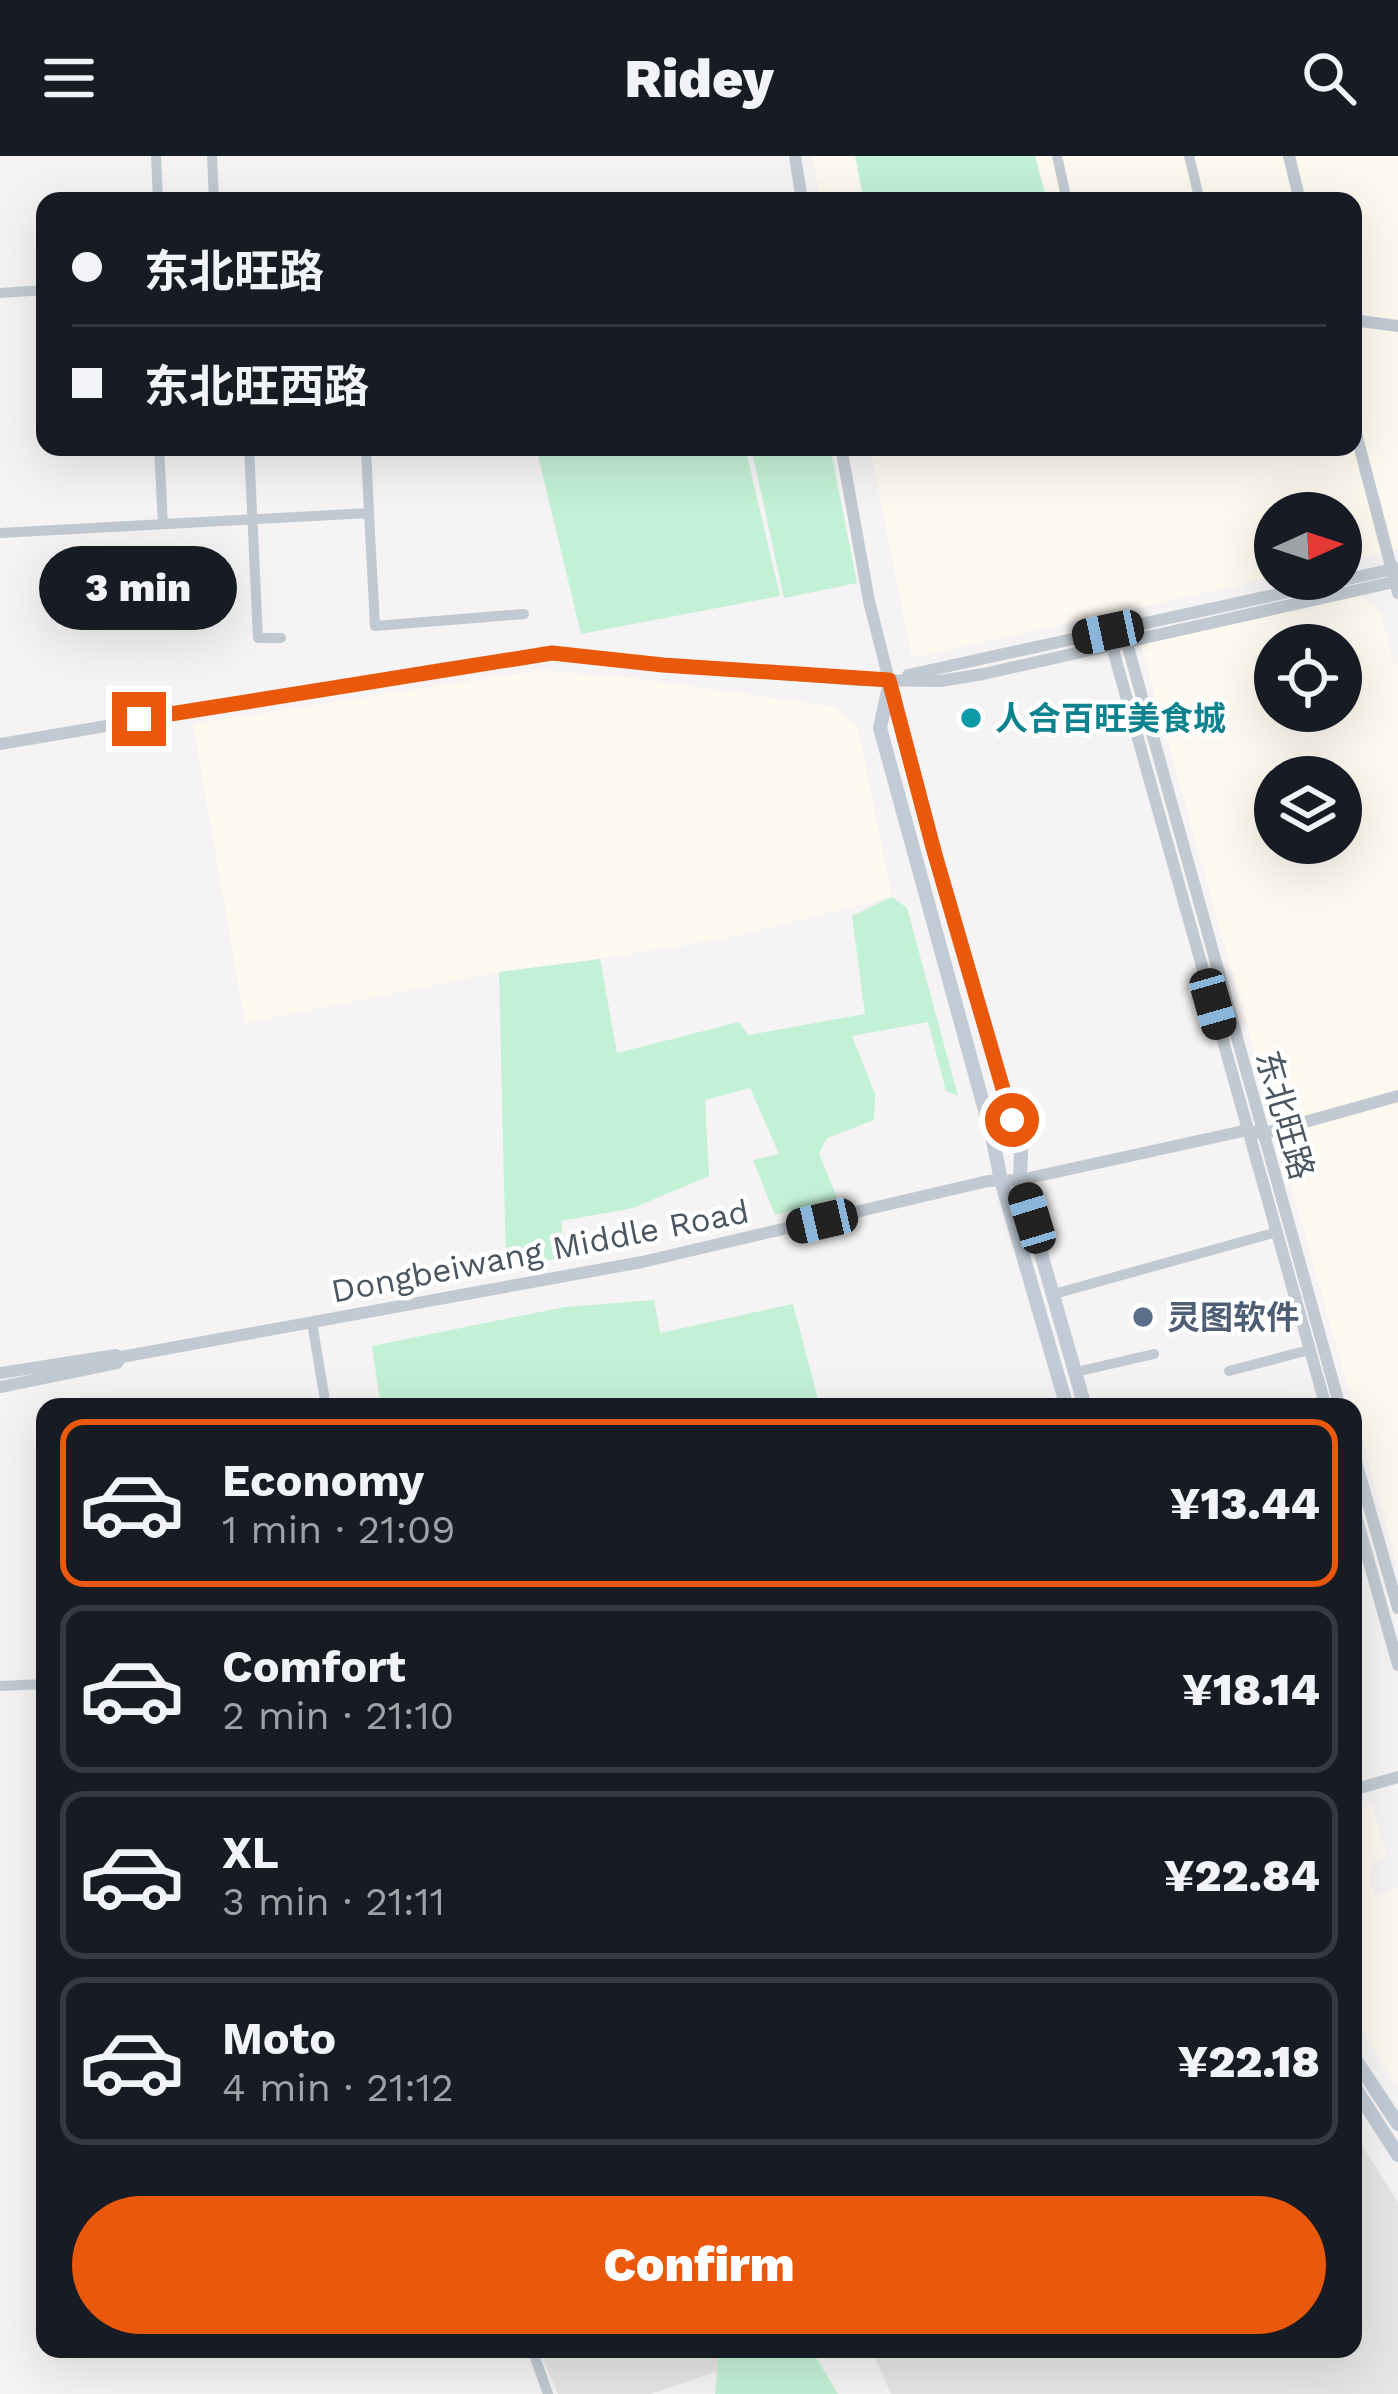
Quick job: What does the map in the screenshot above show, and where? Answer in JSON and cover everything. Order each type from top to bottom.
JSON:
[{"type":"main road","points":[[889,680],[880,728],[1064,1398]]},
{"type":"main road","points":[[889,680],[1021,1151],[1020,1180],[1083,1398]]},
{"type":"main road","points":[[1362,2070],[1398,2124]]},
{"type":"main road","points":[[1362,2100],[1398,2156]]},
{"type":"street","points":[[156,156],[158,192]]},
{"type":"street","points":[[212,156],[214,192]]},
{"type":"street","points":[[795,156],[801,192]]},
{"type":"street","points":[[1057,156],[1065,192]]},
{"type":"street","points":[[1189,156],[1198,192]]},
{"type":"street","points":[[1289,156],[1298,192]]},
{"type":"street","points":[[0,292],[36,290]]},
{"type":"street","points":[[1362,321],[1398,326]]},
{"type":"street","points":[[0,744],[552,653],[889,680],[1396,579],[1362,455]]},
{"type":"street","points":[[159,456],[163,524]]},
{"type":"street","points":[[249,456],[258,638],[281,638]]},
{"type":"street","points":[[366,456],[375,626],[524,614]]},
{"type":"street","points":[[843,456],[889,680]]},
{"type":"street","points":[[0,533],[369,513]]},
{"type":"street","name":"东北旺路","points":[[1117,637],[1255,1132],[1337,1398]]},
{"type":"street","name":"Dongbeiwang Middle Road","points":[[0,1373],[122,1357],[642,1262],[988,1181],[1020,1180],[1255,1132],[1398,1096]]},
{"type":"street","name":"东北旺路","points":[[1255,1132],[1276,1232],[1323,1398]]},
{"type":"street","points":[[1054,1294],[1276,1232]]},
{"type":"street","points":[[312,1322],[325,1398]]},
{"type":"street","points":[[1229,1371],[1310,1350]]},
{"type":"street","points":[[1076,1372],[1154,1354]]},
{"type":"street","name":"Dongbeiwang Middle Road","points":[[0,1387],[117,1364],[122,1357]]},
{"type":"street","points":[[1362,1482],[1398,1608]]},
{"type":"street","points":[[1362,1537],[1398,1665]]},
{"type":"street","points":[[0,1686],[36,1684]]},
{"type":"street","points":[[1362,1787],[1398,1777]]},
{"type":"street","points":[[535,2358],[548,2394]]},
{"type":"shaded area","points":[[812,156],[1398,156],[1398,550],[1362,558],[1362,492],[1254,492],[1254,582],[912,658],[872,456],[1362,456],[1362,192],[819,192]]},
{"type":"shaded area","points":[[1362,597],[1381,614],[1394,663],[1398,663],[1398,1568],[1362,1439],[1362,1398],[1351,1398],[1140,642]]},
{"type":"shaded area","points":[[541,670],[835,707],[858,727],[892,897],[728,938],[499,972],[245,1023],[193,724]]},
{"type":"shaded area","points":[[1372,1805],[1387,1857],[1374,1860],[1369,1881],[1376,1896],[1398,1888],[1398,2088],[1362,2030],[1362,1808]]},
{"type":"shaded area","points":[[1362,2146],[1398,2202],[1398,2394],[891,2394],[875,2358],[1362,2358]]},
{"type":"shaded area","points":[[543,2358],[755,2358],[651,2394],[558,2394]]},
{"type":"green space","points":[[855,156],[1035,156],[1045,192],[862,192]]},
{"type":"green space","points":[[538,456],[747,456],[780,596],[581,634]]},
{"type":"green space","points":[[753,456],[832,456],[857,583],[784,598]]},
{"type":"green space","points":[[892,897],[907,908],[958,1096],[946,1091],[928,1022],[852,1036],[875,1094],[874,1120],[827,1138],[819,1153],[837,1198],[775,1215],[753,1160],[779,1154],[750,1088],[705,1100],[709,1176],[633,1208],[561,1221],[565,1258],[506,1265],[499,972],[600,959],[617,1053],[739,1022],[748,1035],[865,1014],[852,916]]},
{"type":"green space","points":[[654,1300],[660,1333],[793,1304],[818,1398],[380,1398],[372,1346],[565,1307]]},
{"type":"green space","points":[[718,2358],[816,2358],[838,2394],[715,2394]]},
{"type":"place","name":"人合百旺美食城","points":[[971,718]]},
{"type":"place","name":"灵图软件","points":[[1143,1317]]},
{"type":"route","points":[[139,719],[552,653],[889,680],[1012,1120]]}]
